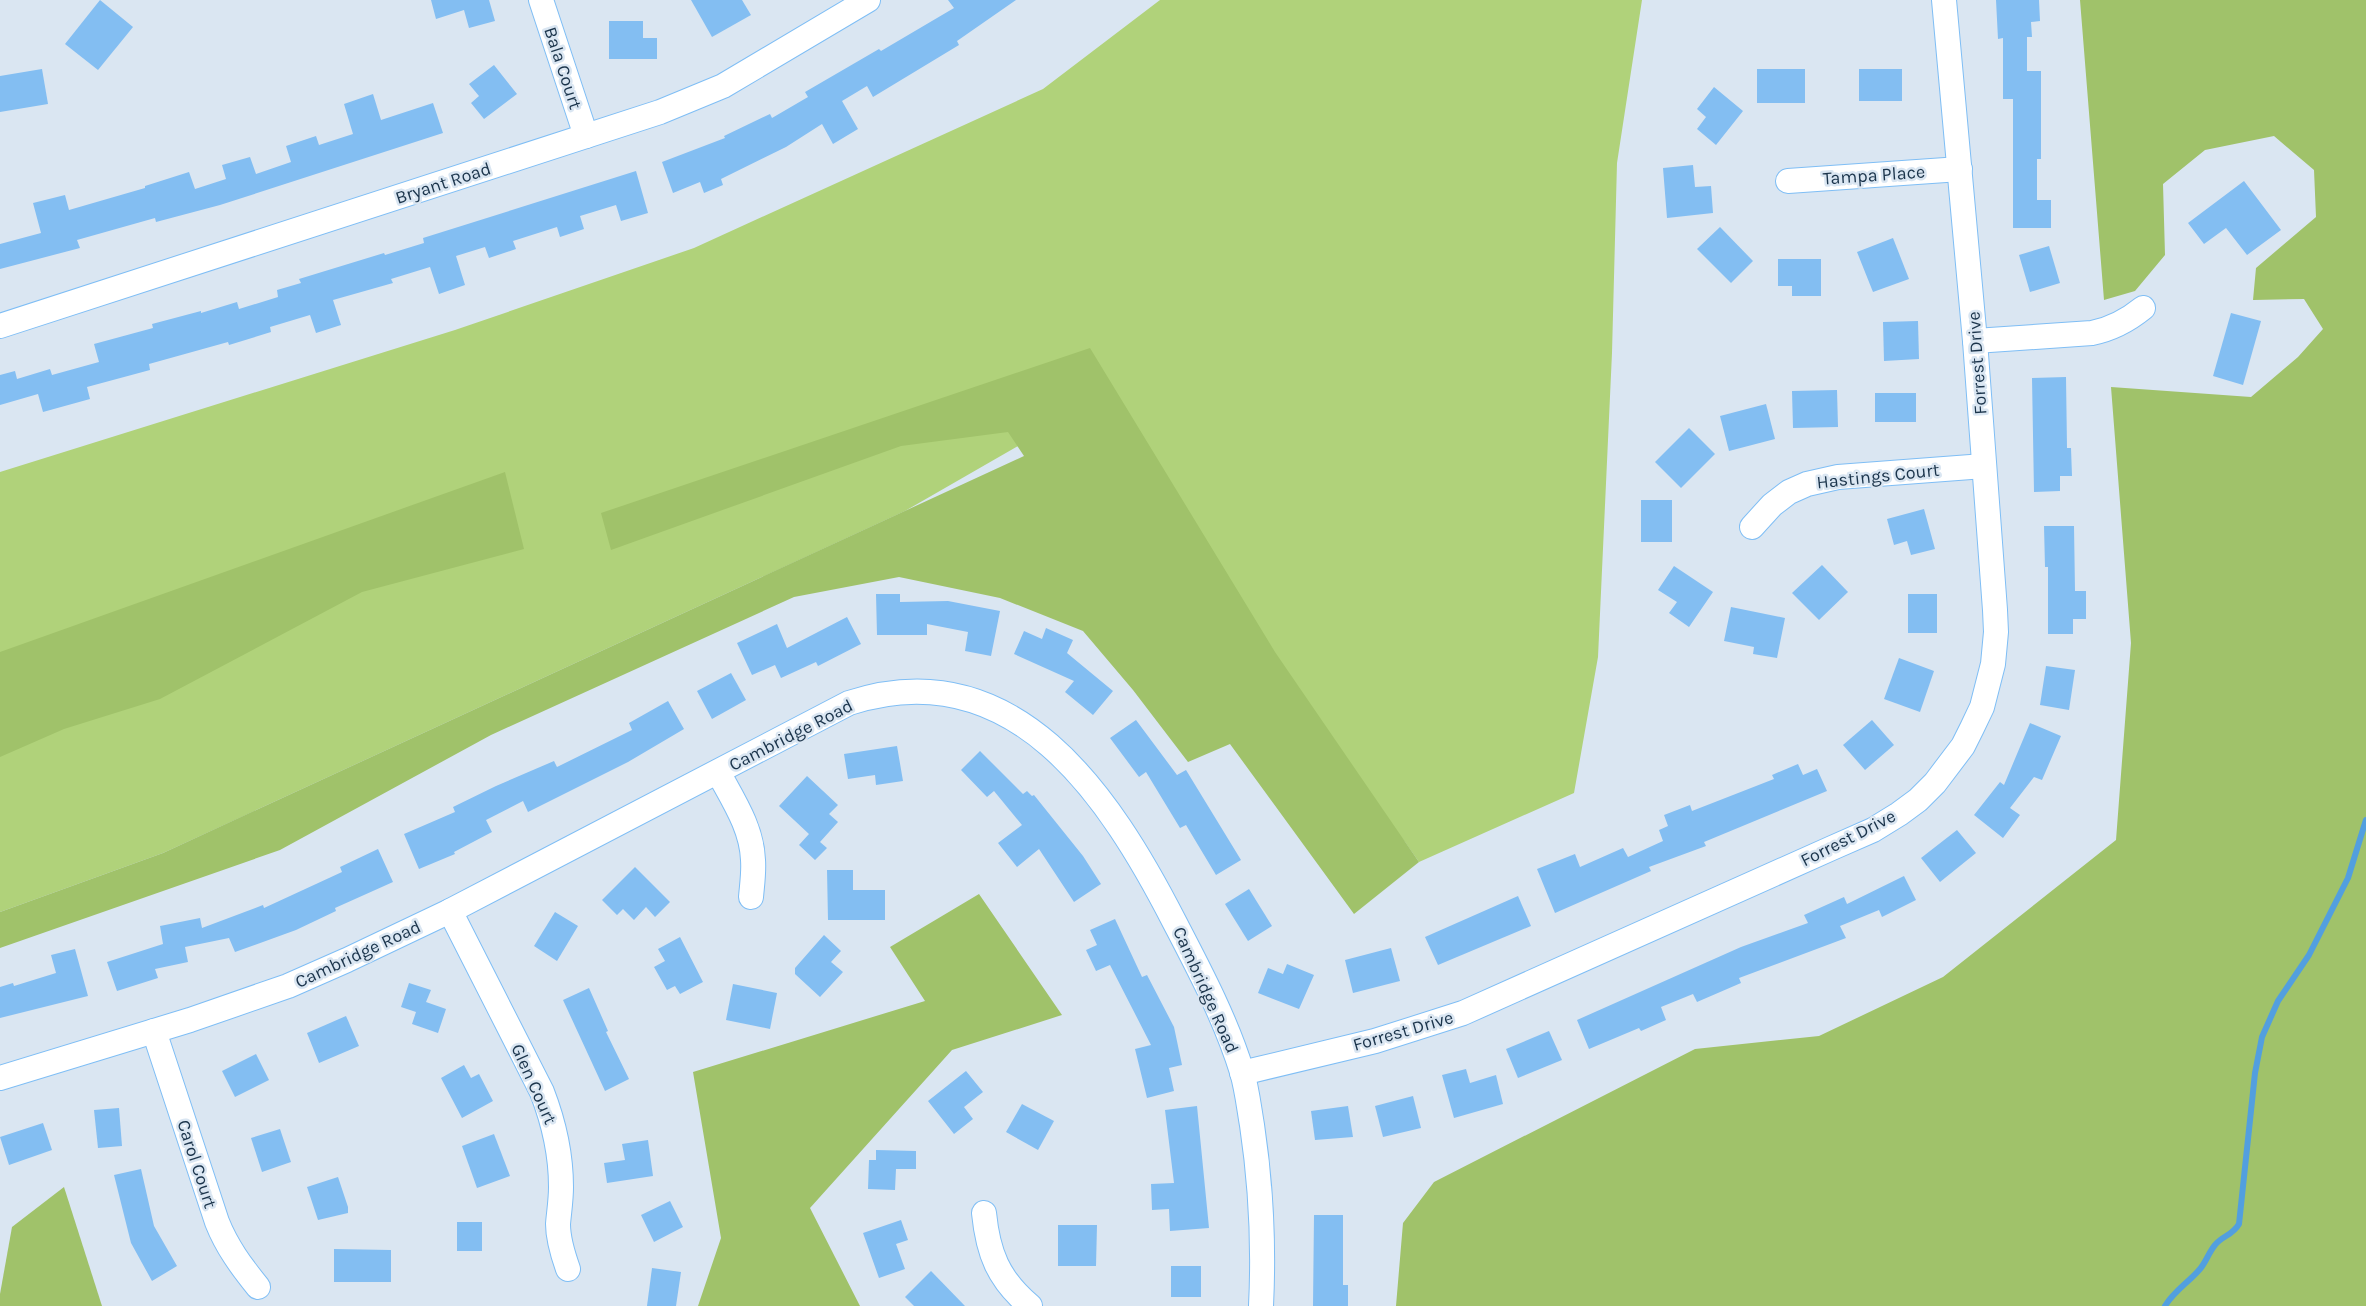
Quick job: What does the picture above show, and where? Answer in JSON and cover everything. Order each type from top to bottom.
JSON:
[{"type":"street","name":"Bala Court","points":[[541,0],[586,136]]},
{"type":"street","name":"Bryant Road","points":[[0,326],[660,112],[723,86],[868,0]]},
{"type":"street","name":"Forrest Drive","points":[[1242,1073],[1393,1036],[1463,1013],[1873,830],[1918,800],[1935,783],[1963,746],[1982,707],[1991,674],[1996,632],[1975,341],[1944,0]]},
{"type":"street","name":"Tampa Place","points":[[1788,181],[1960,169]]},
{"type":"street","points":[[1975,341],[2109,330],[2128,320],[2143,308]]},
{"type":"street","name":"Hastings Court","points":[[1752,527],[1772,505],[1789,492],[1807,484],[1838,477],[1984,466]]},
{"type":"street","name":"Cambridge Road","points":[[0,1078],[154,1031],[288,986],[450,911],[849,703],[872,695],[898,691],[941,693],[980,701],[1014,717],[1034,731],[1065,759],[1097,795],[1131,843],[1154,881],[1208,985],[1242,1073],[1257,1156],[1261,1194],[1263,1239],[1261,1306]]},
{"type":"street","points":[[718,772],[750,838],[753,860],[751,897]]},
{"type":"street","name":"Glen Court","points":[[450,911],[551,1114],[559,1149],[561,1189],[558,1227],[561,1249],[568,1269]]},
{"type":"street","name":"Carol Court","points":[[154,1031],[217,1222],[237,1262],[258,1287]]},
{"type":"street","points":[[984,1213],[991,1254],[1000,1272],[1030,1306]]},
{"type":"green space","points":[[1160,0],[1642,0],[1617,163],[1612,353],[1598,657],[1574,793],[1419,862],[1405,842],[1051,427],[905,511],[163,853],[0,912],[0,472],[455,330],[694,248],[1043,89]]},
{"type":"green space","points":[[2080,0],[2366,0],[2366,1306],[1396,1306],[1403,1223],[1434,1182],[1695,1049],[1819,1036],[1943,977],[2116,840],[2131,643],[2111,387],[2251,397],[2298,357],[2323,329],[2304,299],[2253,300],[2256,268],[2316,217],[2314,170],[2274,136],[2205,150],[2163,184],[2165,255],[2135,291],[2104,300]]},
{"type":"green space","points":[[1090,348],[1275,652],[1419,862],[1354,914],[1230,744],[1188,762],[1133,690],[1083,631],[1000,598],[899,577],[794,597],[491,735],[280,850],[0,948],[0,912],[163,853],[1024,456],[1008,432],[901,446],[611,550],[601,513]]},
{"type":"green space","points":[[505,472],[524,549],[362,592],[160,699],[64,729],[0,757],[0,652]]},
{"type":"green space","points":[[979,894],[1062,1015],[952,1050],[810,1208],[860,1306],[698,1306],[721,1238],[693,1072],[925,1001],[890,947]]},
{"type":"green space","points":[[64,1187],[102,1306],[0,1306],[0,1294],[12,1227]]},
{"type":"building","points":[[100,0],[133,27],[98,70],[65,44]]},
{"type":"building","points":[[431,0],[489,0],[495,21],[469,28],[464,10],[436,19]]},
{"type":"building","points":[[691,0],[742,0],[751,15],[712,37]]},
{"type":"building","points":[[948,0],[1016,0],[957,41],[959,45],[873,97],[867,86],[842,101],[858,129],[833,144],[822,124],[786,147],[721,179],[723,185],[704,193],[700,182],[673,193],[662,162],[725,138],[724,136],[770,114],[772,118],[808,97],[805,92],[954,8]]},
{"type":"building","points":[[1996,0],[2039,0],[2040,21],[2031,22],[2032,37],[2027,37],[2027,71],[2041,71],[2041,159],[2037,159],[2037,200],[2051,200],[2051,228],[2013,228],[2013,99],[2003,99],[2003,38],[1998,39]]},
{"type":"building","points":[[609,21],[643,21],[643,38],[657,38],[657,59],[609,59]]},
{"type":"building","points":[[494,65],[517,94],[484,119],[471,103],[479,96],[469,84]]},
{"type":"building","points":[[42,69],[48,104],[0,112],[0,76]]},
{"type":"building","points":[[1757,69],[1805,69],[1805,103],[1757,103]]},
{"type":"building","points":[[1859,69],[1902,69],[1902,101],[1859,101]]},
{"type":"building","points":[[1714,87],[1743,111],[1716,145],[1697,129],[1706,117],[1697,109]]},
{"type":"building","points":[[373,94],[381,120],[433,103],[443,133],[220,205],[156,222],[155,218],[77,240],[80,248],[0,269],[0,244],[41,233],[33,203],[65,195],[69,210],[145,188],[145,186],[189,172],[195,189],[226,179],[222,165],[250,157],[256,174],[291,162],[286,146],[316,136],[319,145],[353,134],[344,104]]},
{"type":"building","points":[[1693,165],[1695,187],[1711,186],[1713,213],[1667,218],[1663,168]]},
{"type":"building","points":[[636,171],[648,213],[621,221],[616,205],[580,216],[584,229],[560,237],[557,227],[513,241],[516,249],[489,258],[485,247],[456,256],[465,285],[439,294],[430,267],[391,279],[393,283],[333,300],[341,325],[316,333],[310,315],[270,327],[271,332],[229,345],[228,342],[149,364],[150,370],[87,387],[90,399],[43,412],[38,394],[0,405],[0,375],[15,371],[17,379],[50,369],[52,375],[99,362],[94,344],[153,328],[152,324],[201,311],[201,313],[237,302],[239,309],[278,297],[277,290],[301,283],[299,279],[424,243],[423,238]]},
{"type":"building","points":[[2244,181],[2281,230],[2247,255],[2226,228],[2204,244],[2188,223]]},
{"type":"building","points":[[1720,227],[1753,261],[1731,283],[1697,249]]},
{"type":"building","points":[[1893,238],[1909,279],[1873,292],[1857,252]]},
{"type":"building","points":[[2049,246],[2060,283],[2030,292],[2019,255]]},
{"type":"building","points":[[1778,259],[1821,259],[1821,296],[1792,296],[1792,286],[1778,286]]},
{"type":"building","points":[[2231,313],[2261,321],[2243,385],[2213,376]]},
{"type":"building","points":[[1918,321],[1919,359],[1884,361],[1883,322]]},
{"type":"building","points":[[2066,377],[2067,448],[2071,448],[2072,476],[2060,476],[2060,491],[2034,492],[2032,378]]},
{"type":"building","points":[[1837,390],[1838,427],[1793,428],[1792,391]]},
{"type":"building","points":[[1875,393],[1916,393],[1916,422],[1875,422]]},
{"type":"building","points":[[1766,404],[1775,439],[1729,451],[1720,416]]},
{"type":"building","points":[[1689,428],[1715,454],[1681,488],[1655,462]]},
{"type":"building","points":[[1641,500],[1672,500],[1672,542],[1641,542]]},
{"type":"building","points":[[1924,509],[1935,549],[1911,555],[1907,541],[1894,545],[1887,519]]},
{"type":"building","points":[[2044,526],[2074,526],[2075,591],[2086,591],[2086,619],[2073,619],[2073,634],[2048,634],[2048,567],[2045,567]]},
{"type":"building","points":[[1822,565],[1848,592],[1819,620],[1792,593]]},
{"type":"building","points":[[1674,566],[1713,592],[1689,627],[1669,613],[1677,602],[1658,590]]},
{"type":"building","points":[[876,594],[900,594],[900,602],[948,601],[1000,611],[991,656],[965,651],[968,632],[927,624],[927,635],[877,635]]},
{"type":"building","points":[[1908,594],[1937,594],[1937,633],[1908,633]]},
{"type":"building","points":[[1731,607],[1785,618],[1777,658],[1753,654],[1754,647],[1724,641]]},
{"type":"building","points":[[847,617],[861,644],[818,666],[816,662],[781,678],[775,665],[752,675],[737,643],[777,624],[787,648]]},
{"type":"building","points":[[1046,628],[1073,640],[1067,653],[1113,691],[1093,715],[1065,692],[1074,681],[1014,654],[1024,631],[1042,639]]},
{"type":"building","points":[[1899,658],[1934,671],[1920,712],[1884,699]]},
{"type":"building","points":[[2046,666],[2075,670],[2069,710],[2040,705]]},
{"type":"building","points":[[731,673],[746,700],[712,719],[697,691]]},
{"type":"building","points":[[668,701],[684,729],[628,762],[528,812],[523,801],[486,820],[492,832],[454,852],[455,854],[419,869],[404,834],[455,812],[453,807],[496,786],[554,761],[557,767],[632,730],[629,723]]},
{"type":"building","points":[[1136,720],[1177,775],[1186,770],[1241,860],[1216,875],[1186,825],[1180,828],[1146,772],[1139,777],[1110,738]]},
{"type":"building","points":[[1872,720],[1894,745],[1865,770],[1843,745]]},
{"type":"building","points":[[2030,723],[2061,736],[2042,780],[2034,777],[2010,808],[2020,815],[2003,838],[1974,815],[2000,782],[2004,785]]},
{"type":"building","points":[[897,746],[903,781],[876,785],[875,775],[848,779],[844,754]]},
{"type":"building","points":[[980,751],[1023,794],[1027,791],[1032,796],[1034,795],[1083,856],[1101,884],[1074,902],[1039,849],[1017,867],[998,843],[1022,825],[994,791],[987,797],[961,770]]},
{"type":"building","points":[[1798,764],[1803,775],[1817,769],[1827,791],[1704,842],[1706,846],[1649,867],[1651,871],[1555,913],[1537,869],[1575,854],[1580,867],[1623,848],[1628,857],[1663,841],[1659,830],[1668,826],[1664,815],[1690,805],[1692,811],[1774,779],[1772,775]]},
{"type":"building","points":[[807,776],[838,805],[829,814],[838,822],[820,842],[827,848],[815,860],[799,845],[809,834],[779,806]]},
{"type":"building","points":[[1957,830],[1976,853],[1940,882],[1921,858]]},
{"type":"building","points":[[378,849],[393,882],[335,908],[336,911],[296,930],[235,952],[229,938],[185,947],[188,962],[155,969],[158,978],[117,991],[107,962],[163,944],[160,926],[200,918],[202,928],[263,905],[264,908],[342,872],[340,867]]},
{"type":"building","points":[[635,867],[670,902],[655,917],[646,907],[634,920],[623,909],[617,915],[602,900]]},
{"type":"building","points":[[827,870],[853,870],[853,890],[885,890],[885,920],[828,920]]},
{"type":"building","points":[[1904,876],[1916,900],[1882,917],[1879,910],[1840,926],[1846,938],[1739,978],[1741,983],[1697,1002],[1693,994],[1661,1007],[1666,1020],[1641,1031],[1639,1028],[1589,1049],[1577,1020],[1741,947],[1808,923],[1804,915],[1844,897],[1847,904]]},
{"type":"building","points":[[1249,889],[1272,926],[1248,941],[1225,904]]},
{"type":"building","points":[[1518,896],[1531,926],[1438,965],[1425,937]]},
{"type":"building","points":[[555,912],[578,926],[557,961],[534,946]]},
{"type":"building","points":[[1115,919],[1142,977],[1147,975],[1174,1027],[1182,1065],[1169,1068],[1174,1091],[1147,1098],[1135,1049],[1151,1045],[1110,965],[1096,971],[1086,950],[1097,945],[1090,930]]},
{"type":"building","points":[[824,935],[841,951],[831,962],[843,972],[820,997],[795,974],[795,968]]},
{"type":"building","points":[[680,937],[703,982],[680,994],[675,986],[667,990],[654,967],[665,961],[658,949]]},
{"type":"building","points":[[1391,948],[1400,981],[1353,993],[1345,960]]},
{"type":"building","points":[[75,949],[88,996],[0,1018],[0,987],[13,983],[14,986],[56,973],[51,955]]},
{"type":"building","points":[[1287,964],[1314,975],[1299,1009],[1258,993],[1268,968],[1283,974]]},
{"type":"building","points":[[409,983],[431,990],[426,1002],[446,1009],[438,1033],[412,1024],[416,1012],[401,1007]]},
{"type":"building","points":[[733,984],[777,993],[770,1029],[726,1020]]},
{"type":"building","points":[[589,988],[608,1031],[606,1032],[629,1079],[605,1091],[563,1000]]},
{"type":"building","points":[[346,1016],[359,1046],[319,1063],[307,1033]]},
{"type":"building","points":[[1549,1031],[1562,1060],[1518,1078],[1506,1049]]},
{"type":"building","points":[[256,1054],[269,1080],[235,1097],[222,1071]]},
{"type":"building","points":[[464,1065],[471,1078],[479,1074],[493,1101],[462,1118],[441,1078]]},
{"type":"building","points":[[1466,1069],[1470,1083],[1496,1075],[1503,1104],[1454,1118],[1442,1075]]},
{"type":"building","points":[[966,1071],[983,1092],[964,1107],[973,1119],[954,1134],[928,1101]]},
{"type":"building","points":[[1413,1096],[1421,1128],[1383,1137],[1375,1106]]},
{"type":"building","points":[[1022,1104],[1054,1121],[1038,1150],[1006,1132]]},
{"type":"building","points":[[1197,1106],[1209,1228],[1170,1231],[1169,1209],[1152,1210],[1151,1184],[1174,1183],[1165,1110]]},
{"type":"building","points":[[1348,1106],[1353,1137],[1315,1140],[1311,1111]]},
{"type":"building","points":[[119,1108],[122,1146],[98,1148],[94,1110]]},
{"type":"building","points":[[43,1123],[52,1150],[9,1165],[0,1137]]},
{"type":"building","points":[[280,1129],[291,1162],[262,1172],[251,1138]]},
{"type":"building","points":[[494,1134],[510,1176],[477,1188],[462,1146]]},
{"type":"building","points":[[648,1140],[653,1176],[607,1183],[604,1163],[625,1160],[622,1144]]},
{"type":"building","points":[[876,1150],[916,1151],[916,1169],[896,1169],[895,1190],[868,1189],[869,1160],[876,1160]]},
{"type":"building","points":[[141,1169],[154,1226],[177,1266],[152,1281],[131,1243],[114,1175]]},
{"type":"building","points":[[338,1177],[348,1213],[318,1220],[307,1187]]},
{"type":"building","points":[[670,1201],[683,1227],[654,1242],[641,1215]]},
{"type":"building","points":[[1314,1215],[1343,1215],[1343,1285],[1348,1285],[1348,1306],[1313,1306]]},
{"type":"building","points":[[901,1220],[908,1240],[896,1244],[905,1269],[879,1278],[863,1233]]},
{"type":"building","points":[[457,1222],[482,1222],[482,1251],[457,1251]]},
{"type":"building","points":[[1058,1225],[1097,1225],[1096,1266],[1058,1266]]},
{"type":"building","points":[[334,1249],[391,1250],[391,1282],[334,1282]]},
{"type":"building","points":[[1171,1266],[1201,1266],[1201,1297],[1171,1297]]},
{"type":"building","points":[[652,1268],[681,1272],[676,1306],[647,1306]]},
{"type":"building","points":[[931,1271],[965,1306],[914,1306],[905,1297]]},
{"type":"waterway","points":[[2165,1306],[2200,1269],[2215,1245],[2239,1224],[2255,1073],[2262,1037],[2278,1001],[2309,955],[2348,878],[2366,820]]}]
